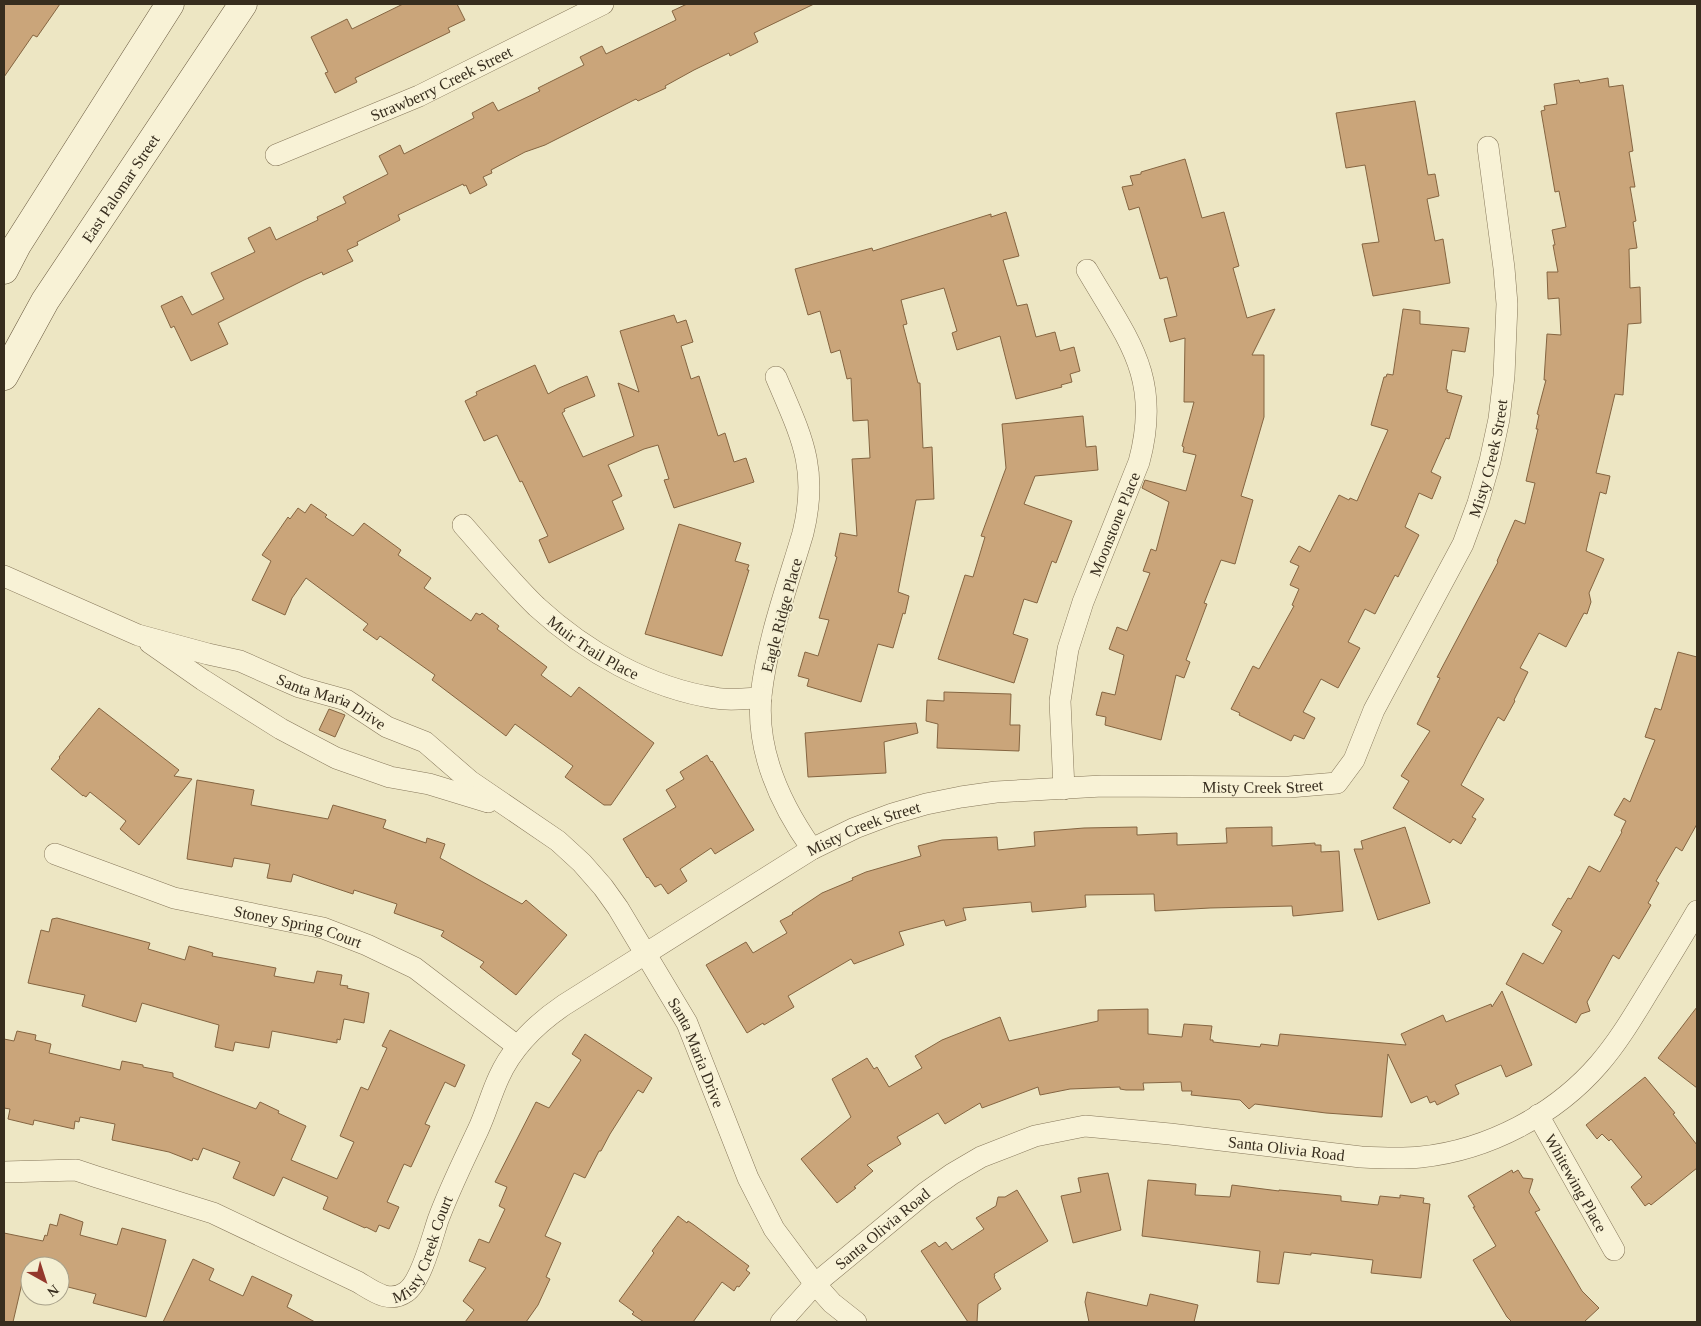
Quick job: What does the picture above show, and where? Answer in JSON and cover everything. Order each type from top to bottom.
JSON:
[{"type":"main road","points":[[4,270],[17,245],[170,4]]},
{"type":"main road","name":"East Palomar Street","points":[[4,376],[45,301],[243,4]]},
{"type":"street","name":"Strawberry Creek Street","points":[[276,155],[419,96],[603,4]]},
{"type":"street","name":"Misty Creek Street","points":[[644,954],[812,849],[855,828],[926,804],[996,792],[1102,786],[1289,787],[1337,782],[1354,760],[1374,710],[1463,544],[1478,503],[1490,461],[1499,418],[1504,376],[1507,304],[1488,147]]},
{"type":"street","name":"Moonstone Place","points":[[1064,789],[1060,701],[1068,649],[1080,610],[1139,462],[1147,421],[1144,383],[1134,351],[1087,270]]},
{"type":"street","name":"Eagle Ridge Place","points":[[776,377],[803,440],[809,474],[810,494],[804,527],[768,653],[761,698],[765,744],[777,789],[790,817],[812,849]]},
{"type":"street","name":"Muir Trail Place","points":[[463,525],[536,605],[559,626],[610,661],[647,678],[690,693],[717,699],[761,698]]},
{"type":"street","name":"Santa Maria Drive","points":[[4,576],[138,635],[240,661],[299,687],[346,700],[387,727],[425,742],[470,781],[505,807],[533,823],[558,841],[582,863],[618,908],[687,1023],[748,1178],[774,1229],[815,1284],[832,1302],[856,1322]]},
{"type":"street","name":"Santa Maria Drive","points":[[138,635],[281,729],[336,758],[390,777],[429,784],[505,807]]},
{"type":"street","name":"Stoney Spring Court","points":[[55,854],[174,898],[323,928],[367,945],[414,968],[518,1046]]},
{"type":"street","name":"Santa Olivia Road","points":[[781,1322],[815,1284],[925,1193],[952,1174],[981,1157],[1011,1144],[1060,1130],[1085,1126],[1110,1128],[1360,1157],[1392,1159],[1422,1157],[1453,1151],[1475,1145],[1511,1130],[1560,1100],[1598,1065],[1634,1015],[1697,911]]},
{"type":"street","name":"Misty Creek Court","points":[[4,1172],[76,1170],[213,1213],[358,1282],[381,1296],[397,1296],[405,1293],[416,1282],[440,1216],[484,1117],[498,1078],[518,1046],[531,1030],[546,1017],[644,954]]},
{"type":"street","name":"Whitewing Place","points":[[1538,1115],[1614,1250]]},
{"type":"building","points":[[4,4],[60,4],[37,37],[33,35],[4,77]]},
{"type":"building","points":[[403,4],[457,4],[465,20],[448,28],[450,32],[355,78],[357,82],[335,93],[325,73],[328,72],[311,37],[347,19],[352,29]]},
{"type":"building","points":[[687,4],[814,4],[754,33],[758,42],[730,56],[729,53],[665,86],[666,88],[638,101],[636,99],[491,170],[492,173],[483,177],[487,185],[470,194],[466,185],[464,186],[463,184],[398,215],[400,220],[357,242],[358,245],[347,250],[353,261],[323,275],[322,272],[304,280],[218,323],[228,344],[191,361],[174,326],[171,328],[161,306],[182,296],[192,315],[224,299],[211,273],[255,252],[248,238],[270,227],[276,240],[318,220],[317,217],[346,203],[343,197],[388,174],[379,156],[400,145],[404,154],[474,118],[472,113],[493,102],[498,111],[540,91],[538,88],[584,65],[580,57],[602,46],[606,54],[676,20],[672,11]]},
{"type":"building","points":[[1608,78],[1609,87],[1623,85],[1633,151],[1629,152],[1635,187],[1630,187],[1636,221],[1633,222],[1637,248],[1629,249],[1630,288],[1640,287],[1641,323],[1628,324],[1623,395],[1615,394],[1596,473],[1610,476],[1606,494],[1600,492],[1586,551],[1604,559],[1589,593],[1591,602],[1587,614],[1584,613],[1566,647],[1539,633],[1520,668],[1528,672],[1515,701],[1504,721],[1498,717],[1461,785],[1484,799],[1472,817],[1476,819],[1461,844],[1453,839],[1450,843],[1393,808],[1409,781],[1401,776],[1430,731],[1417,724],[1440,678],[1437,677],[1498,562],[1515,520],[1525,524],[1535,483],[1526,481],[1538,429],[1536,429],[1539,415],[1537,414],[1546,380],[1544,380],[1547,334],[1561,335],[1559,298],[1548,299],[1547,272],[1558,272],[1552,230],[1566,227],[1559,191],[1555,192],[1541,111],[1545,110],[1544,106],[1557,104],[1554,84],[1579,80],[1580,83]]},
{"type":"building","points":[[1415,101],[1428,175],[1435,174],[1439,196],[1427,199],[1435,241],[1443,239],[1450,283],[1373,296],[1362,244],[1379,242],[1365,165],[1346,168],[1336,113]]},
{"type":"building","points":[[1185,159],[1202,218],[1224,212],[1239,266],[1233,268],[1247,318],[1275,309],[1252,355],[1264,355],[1264,417],[1241,496],[1253,500],[1235,564],[1221,560],[1204,603],[1207,604],[1186,660],[1190,662],[1184,678],[1176,675],[1161,740],[1105,725],[1106,717],[1096,715],[1102,692],[1115,695],[1124,655],[1109,649],[1117,627],[1127,631],[1150,573],[1143,571],[1151,549],[1156,551],[1169,502],[1142,488],[1145,480],[1186,491],[1196,455],[1183,452],[1184,447],[1182,446],[1194,402],[1184,402],[1185,338],[1170,342],[1164,319],[1177,316],[1167,277],[1160,279],[1139,207],[1129,210],[1122,187],[1133,185],[1130,176]]},
{"type":"building","points":[[1006,212],[1019,256],[1003,260],[1017,306],[1027,304],[1036,337],[1055,332],[1060,351],[1074,347],[1080,371],[1070,374],[1072,382],[1061,385],[1062,387],[1016,399],[1000,336],[957,350],[952,333],[957,331],[944,288],[901,300],[907,324],[903,325],[918,383],[920,383],[923,448],[932,447],[934,499],[916,500],[898,592],[909,596],[905,614],[903,613],[893,648],[878,644],[861,702],[807,686],[809,679],[798,676],[805,652],[818,656],[829,620],[819,618],[837,557],[835,556],[840,533],[857,536],[852,459],[870,458],[868,420],[853,421],[851,378],[847,379],[840,350],[831,353],[820,311],[808,315],[795,269],[872,248],[873,251],[991,214],[991,217]]},
{"type":"building","points":[[1403,309],[1420,311],[1420,324],[1469,328],[1465,352],[1452,350],[1446,390],[1448,390],[1447,392],[1462,396],[1449,439],[1446,438],[1431,472],[1441,477],[1432,499],[1419,493],[1405,527],[1419,535],[1398,577],[1395,575],[1375,614],[1365,609],[1348,642],[1360,648],[1338,688],[1321,679],[1303,712],[1315,718],[1304,739],[1294,735],[1291,741],[1239,715],[1240,713],[1231,709],[1253,666],[1259,669],[1294,606],[1292,605],[1299,589],[1290,585],[1299,566],[1290,562],[1299,546],[1310,552],[1339,495],[1349,500],[1350,498],[1357,501],[1388,430],[1371,425],[1384,377],[1387,374],[1393,375]]},
{"type":"building","points":[[674,315],[677,323],[686,320],[693,342],[681,346],[691,379],[699,376],[718,436],[725,433],[734,462],[746,458],[754,482],[674,508],[664,480],[669,479],[658,445],[644,449],[608,465],[622,496],[612,501],[624,529],[549,563],[539,540],[548,536],[522,481],[520,482],[497,435],[484,441],[465,401],[477,395],[476,392],[535,365],[548,394],[587,376],[595,396],[564,409],[565,411],[562,413],[583,457],[634,436],[618,383],[639,392],[620,331]]},
{"type":"building","points":[[1083,416],[1086,447],[1096,446],[1098,470],[1035,476],[1024,504],[1072,521],[1056,563],[1052,561],[1037,603],[1024,599],[1013,634],[1028,639],[1014,683],[938,659],[965,575],[973,577],[985,537],[981,536],[1006,468],[1002,424]]},
{"type":"building","points":[[311,504],[327,515],[325,517],[353,536],[364,523],[401,550],[398,555],[431,578],[424,588],[471,621],[476,613],[480,615],[482,613],[499,626],[497,629],[547,667],[541,675],[571,697],[579,687],[654,743],[611,805],[604,805],[565,777],[573,766],[515,724],[506,736],[432,680],[435,675],[380,636],[377,640],[363,630],[368,624],[306,578],[292,598],[285,615],[252,600],[271,561],[262,555],[288,517],[290,519],[298,508],[305,513]]},
{"type":"building","points":[[679,524],[741,543],[735,561],[749,565],[722,656],[645,634]]},
{"type":"building","points":[[1678,652],[1697,657],[1697,824],[1682,851],[1676,847],[1656,881],[1659,883],[1648,903],[1651,905],[1619,959],[1613,955],[1587,1002],[1590,1011],[1581,1014],[1576,1023],[1506,984],[1523,953],[1543,964],[1562,931],[1552,925],[1568,898],[1571,899],[1589,866],[1600,872],[1622,832],[1626,821],[1614,815],[1624,798],[1630,802],[1655,740],[1645,737],[1655,708],[1661,710]]},
{"type":"building","points":[[944,692],[1011,694],[1010,725],[1020,725],[1019,751],[937,748],[938,724],[926,721],[927,700],[944,701]]},
{"type":"building","points":[[99,708],[179,770],[174,776],[192,779],[139,845],[120,829],[126,821],[90,792],[86,797],[83,796],[51,769]]},
{"type":"building","points":[[329,709],[345,715],[335,737],[319,730]]},
{"type":"building","points":[[916,723],[918,733],[884,742],[886,773],[808,777],[805,733]]},
{"type":"building","points":[[707,755],[754,830],[715,854],[711,848],[680,869],[687,881],[668,894],[661,884],[655,887],[647,878],[623,839],[676,807],[666,790],[684,779],[680,772]]},
{"type":"building","points":[[197,780],[254,790],[251,805],[328,819],[333,805],[386,820],[383,828],[426,843],[427,838],[445,844],[440,858],[522,904],[526,900],[567,935],[516,995],[480,967],[484,962],[441,936],[444,931],[394,913],[397,904],[354,890],[353,894],[293,874],[291,882],[267,878],[270,864],[234,858],[232,867],[187,859]]},
{"type":"building","points":[[1137,827],[1137,835],[1177,833],[1177,845],[1227,843],[1226,828],[1272,827],[1272,846],[1315,843],[1315,845],[1321,845],[1321,852],[1339,851],[1343,911],[1293,916],[1292,906],[1155,911],[1154,894],[1085,895],[1086,907],[1032,912],[1031,902],[963,908],[966,920],[946,926],[944,920],[899,932],[904,945],[854,964],[851,959],[788,996],[794,1007],[747,1033],[706,965],[746,942],[753,953],[787,933],[780,921],[822,893],[853,880],[852,878],[866,872],[921,856],[918,846],[942,840],[997,837],[998,850],[1035,846],[1034,832],[1084,828]]},
{"type":"building","points":[[1405,827],[1430,903],[1378,920],[1354,849],[1363,849],[1361,841]]},
{"type":"building","points":[[57,918],[150,943],[148,949],[185,960],[189,946],[213,953],[212,956],[276,968],[274,976],[314,983],[317,971],[342,975],[340,985],[369,993],[364,1023],[344,1019],[340,1040],[337,1039],[337,1043],[272,1031],[269,1048],[235,1042],[233,1051],[215,1047],[219,1025],[142,1003],[136,1022],[82,1006],[85,995],[28,983],[41,930],[49,932],[52,919]]},
{"type":"building","points":[[1502,991],[1532,1065],[1506,1077],[1501,1065],[1455,1085],[1459,1094],[1437,1105],[1435,1101],[1430,1103],[1427,1096],[1411,1103],[1388,1054],[1382,1117],[1326,1113],[1255,1104],[1249,1109],[1240,1100],[1191,1095],[1192,1091],[1182,1091],[1181,1082],[1143,1083],[1144,1090],[1126,1090],[1120,1089],[1120,1087],[1070,1089],[1040,1095],[1038,1087],[982,1108],[980,1103],[945,1124],[938,1113],[897,1137],[901,1144],[867,1165],[873,1171],[837,1203],[801,1159],[851,1117],[832,1079],[867,1058],[874,1069],[877,1067],[889,1087],[922,1068],[915,1056],[942,1040],[1000,1017],[1009,1041],[1098,1021],[1098,1010],[1148,1009],[1148,1034],[1182,1037],[1184,1024],[1212,1026],[1210,1040],[1213,1040],[1213,1042],[1260,1047],[1261,1044],[1278,1046],[1280,1034],[1406,1045],[1401,1034],[1443,1015],[1446,1022],[1491,1004],[1492,1007]]},
{"type":"building","points":[[1697,1007],[1697,1088],[1658,1058]]},
{"type":"building","points":[[390,1030],[465,1065],[455,1087],[445,1082],[425,1124],[430,1126],[411,1167],[404,1164],[387,1202],[399,1207],[389,1229],[379,1225],[376,1232],[323,1209],[328,1197],[283,1177],[274,1196],[233,1178],[240,1162],[203,1148],[198,1160],[193,1158],[192,1161],[169,1152],[112,1140],[115,1124],[80,1117],[79,1122],[75,1121],[74,1129],[34,1120],[33,1125],[8,1119],[10,1109],[4,1108],[4,1039],[14,1041],[17,1031],[36,1035],[35,1040],[51,1044],[49,1053],[120,1070],[122,1061],[143,1065],[143,1067],[173,1073],[173,1077],[256,1109],[260,1102],[306,1126],[291,1160],[337,1179],[354,1142],[340,1136],[361,1087],[368,1090],[387,1048],[382,1046]]},
{"type":"building","points":[[585,1034],[652,1078],[643,1093],[638,1090],[601,1151],[599,1151],[585,1178],[574,1173],[545,1236],[561,1243],[546,1277],[550,1279],[538,1305],[526,1322],[465,1322],[474,1310],[463,1301],[486,1268],[469,1261],[479,1239],[489,1243],[505,1209],[499,1206],[507,1187],[495,1182],[536,1102],[549,1108],[581,1060],[572,1054]]},
{"type":"building","points":[[1645,1077],[1675,1113],[1673,1114],[1697,1145],[1697,1168],[1651,1205],[1649,1203],[1645,1206],[1631,1187],[1642,1177],[1611,1139],[1609,1141],[1602,1134],[1597,1139],[1586,1125]]},
{"type":"building","points":[[1512,1170],[1513,1173],[1518,1170],[1523,1178],[1533,1179],[1529,1192],[1540,1210],[1535,1212],[1582,1291],[1599,1308],[1584,1322],[1512,1322],[1507,1317],[1473,1260],[1496,1246],[1468,1196]]},
{"type":"building","points":[[1108,1173],[1121,1230],[1073,1243],[1061,1196],[1081,1192],[1078,1178]]},
{"type":"building","points":[[1148,1180],[1196,1184],[1195,1195],[1230,1197],[1232,1185],[1341,1196],[1341,1201],[1378,1205],[1380,1196],[1400,1198],[1400,1195],[1424,1198],[1423,1203],[1430,1204],[1421,1278],[1371,1273],[1373,1260],[1284,1252],[1279,1284],[1257,1282],[1260,1251],[1142,1236]]},
{"type":"building","points":[[1017,1190],[1048,1241],[994,1274],[1001,1289],[978,1304],[977,1322],[968,1322],[921,1251],[935,1242],[939,1247],[946,1242],[952,1250],[984,1229],[976,1218],[996,1206],[998,1197],[1005,1197]]},
{"type":"building","points":[[60,1214],[83,1222],[80,1235],[117,1245],[122,1228],[166,1240],[146,1317],[93,1303],[96,1294],[70,1288],[70,1256],[20,1256],[20,1292],[13,1322],[4,1322],[4,1233],[43,1241],[45,1235],[47,1236],[50,1224],[57,1226]]},
{"type":"building","points":[[678,1216],[687,1223],[688,1221],[694,1225],[749,1266],[746,1270],[750,1273],[734,1291],[722,1282],[693,1322],[644,1322],[632,1314],[634,1312],[619,1301]]},
{"type":"building","points":[[193,1259],[214,1269],[209,1280],[243,1296],[252,1276],[292,1295],[287,1307],[315,1322],[163,1322]]},
{"type":"building","points":[[1087,1292],[1147,1306],[1150,1294],[1198,1305],[1194,1322],[1089,1322],[1085,1302]]}]
